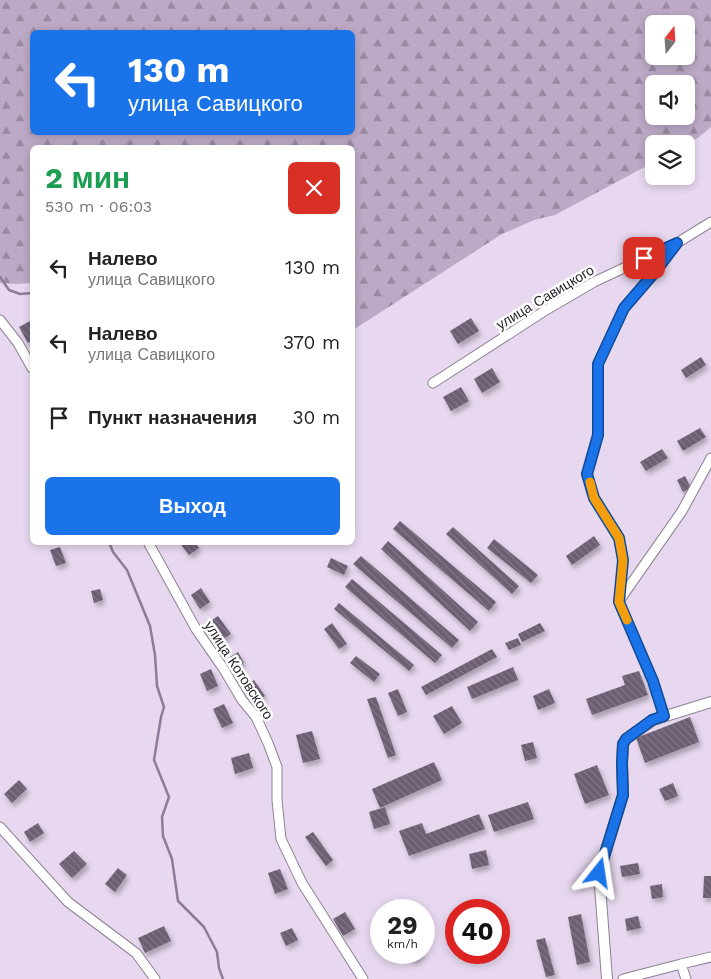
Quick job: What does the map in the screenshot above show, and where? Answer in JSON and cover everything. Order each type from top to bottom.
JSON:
[{"type":"street","name":"улица Савицкого","points":[[433,383],[546,310],[594,282],[677,243],[711,222]]},
{"type":"street","name":"улица Савицкого","points":[[664,716],[653,681],[619,602],[623,560],[619,538],[594,498],[587,474],[598,435],[598,364],[624,308],[677,243]]},
{"type":"street","points":[[0,320],[18,343],[30,364]]},
{"type":"street","points":[[619,602],[682,511],[711,458]]},
{"type":"street","name":"улица Котовского","points":[[150,545],[196,629],[242,700],[256,717],[277,767],[277,800],[281,839],[302,883],[363,979]]},
{"type":"street","points":[[607,979],[599,873],[623,795],[623,744],[626,739],[652,720],[711,702]]},
{"type":"street","points":[[0,826],[68,902],[136,953],[155,979]]},
{"type":"street","points":[[624,979],[711,957]]},
{"type":"street","points":[[681,964],[686,979]]},
{"type":"green space","points":[[0,0],[711,0],[711,127],[695,140],[695,135],[645,135],[645,167],[555,215],[534,220],[502,234],[355,329],[355,145],[30,145],[30,283],[0,283]]},
{"type":"building","points":[[471,318],[479,331],[458,344],[450,331]]},
{"type":"building","points":[[30,321],[30,342],[28,343],[19,327]]},
{"type":"building","points":[[701,357],[706,365],[686,378],[681,370]]},
{"type":"building","points":[[492,368],[500,382],[482,393],[474,379]]},
{"type":"building","points":[[461,387],[469,401],[451,411],[443,397]]},
{"type":"building","points":[[700,428],[706,437],[683,451],[677,441]]},
{"type":"building","points":[[662,449],[668,458],[646,471],[640,462]]},
{"type":"building","points":[[685,476],[691,488],[683,492],[677,480]]},
{"type":"building","points":[[400,521],[496,602],[489,611],[393,529]]},
{"type":"building","points":[[453,527],[519,586],[512,594],[446,534]]},
{"type":"building","points":[[594,536],[600,545],[572,565],[566,556]]},
{"type":"building","points":[[494,539],[538,575],[531,583],[487,548]]},
{"type":"building","points":[[388,541],[478,622],[470,631],[381,549]]},
{"type":"building","points":[[181,545],[197,545],[199,548],[189,555]]},
{"type":"building","points":[[60,547],[66,563],[56,566],[50,550]]},
{"type":"building","points":[[361,556],[459,640],[452,648],[353,564]]},
{"type":"building","points":[[331,558],[348,566],[344,575],[327,567]]},
{"type":"building","points":[[352,579],[442,655],[435,663],[345,587]]},
{"type":"building","points":[[201,588],[210,602],[200,609],[191,595]]},
{"type":"building","points":[[100,589],[103,600],[94,603],[91,591]]},
{"type":"building","points":[[339,603],[414,665],[409,671],[334,609]]},
{"type":"building","points":[[218,616],[231,634],[219,642],[206,624]]},
{"type":"building","points":[[332,623],[347,644],[339,649],[324,629]]},
{"type":"building","points":[[540,623],[545,631],[522,642],[518,634]]},
{"type":"building","points":[[518,638],[521,645],[509,650],[505,643]]},
{"type":"building","points":[[492,649],[497,657],[426,695],[421,687]]},
{"type":"building","points":[[238,652],[244,663],[236,668],[230,657]]},
{"type":"building","points":[[356,656],[380,674],[374,682],[350,663]]},
{"type":"building","points":[[513,667],[518,680],[472,699],[467,687]]},
{"type":"building","points":[[211,669],[218,686],[207,691],[200,674]]},
{"type":"building","points":[[639,671],[648,695],[592,715],[586,699],[625,685],[622,676]]},
{"type":"building","points":[[254,680],[265,696],[254,703],[243,687]]},
{"type":"building","points":[[398,689],[407,712],[398,716],[388,693]]},
{"type":"building","points":[[549,689],[555,703],[538,710],[533,696]]},
{"type":"building","points":[[376,697],[396,755],[388,758],[367,699]]},
{"type":"building","points":[[224,704],[233,723],[222,728],[213,709]]},
{"type":"building","points":[[452,706],[462,723],[444,734],[433,716]]},
{"type":"building","points":[[690,717],[699,742],[645,763],[636,738]]},
{"type":"building","points":[[312,731],[320,759],[303,763],[296,735]]},
{"type":"building","points":[[533,742],[537,758],[525,761],[521,745]]},
{"type":"building","points":[[249,753],[253,768],[235,774],[231,758]]},
{"type":"building","points":[[434,762],[442,780],[380,808],[372,789]]},
{"type":"building","points":[[597,765],[609,795],[585,804],[574,774]]},
{"type":"building","points":[[19,780],[27,789],[12,803],[4,794]]},
{"type":"building","points":[[673,783],[678,796],[665,801],[659,789]]},
{"type":"building","points":[[528,802],[534,819],[494,832],[488,815]]},
{"type":"building","points":[[385,807],[390,824],[374,829],[369,812]]},
{"type":"building","points":[[479,814],[485,829],[409,856],[399,831],[422,823],[426,834]]},
{"type":"building","points":[[38,823],[44,833],[30,842],[24,832]]},
{"type":"building","points":[[313,832],[333,860],[326,866],[305,837]]},
{"type":"building","points":[[486,850],[489,865],[472,869],[469,854]]},
{"type":"building","points":[[74,851],[87,864],[72,878],[59,864]]},
{"type":"building","points":[[638,863],[640,874],[622,877],[620,866]]},
{"type":"building","points":[[118,868],[127,875],[115,892],[105,884]]},
{"type":"building","points":[[280,869],[288,889],[275,894],[268,873]]},
{"type":"building","points":[[704,876],[711,876],[711,898],[703,898]]},
{"type":"building","points":[[662,884],[663,897],[652,899],[650,886]]},
{"type":"building","points":[[345,912],[355,929],[343,936],[333,919]]},
{"type":"building","points":[[581,914],[590,962],[577,965],[568,917]]},
{"type":"building","points":[[638,916],[641,928],[627,931],[625,919]]},
{"type":"building","points":[[164,926],[171,941],[145,953],[138,938]]},
{"type":"building","points":[[292,928],[298,940],[286,946],[280,933]]},
{"type":"building","points":[[545,938],[555,975],[546,977],[536,940]]},
{"type":"waterway","points":[[0,277],[9,290],[20,294],[30,293]]},
{"type":"waterway","points":[[110,545],[113,552],[127,570],[150,626],[155,655],[157,686],[164,707],[154,760],[169,797],[162,817],[163,836],[172,859],[178,901],[204,927],[217,952],[219,968],[223,979]]},
{"type":"slow traffic","points":[[590,482],[594,498],[619,538],[623,560],[619,602],[627,620]]},
{"type":"route","points":[[599,873],[623,795],[623,744],[626,739],[652,720],[664,716],[653,681],[619,602],[623,560],[619,538],[594,498],[587,474],[598,435],[598,364],[624,308],[677,243],[644,258]]}]
